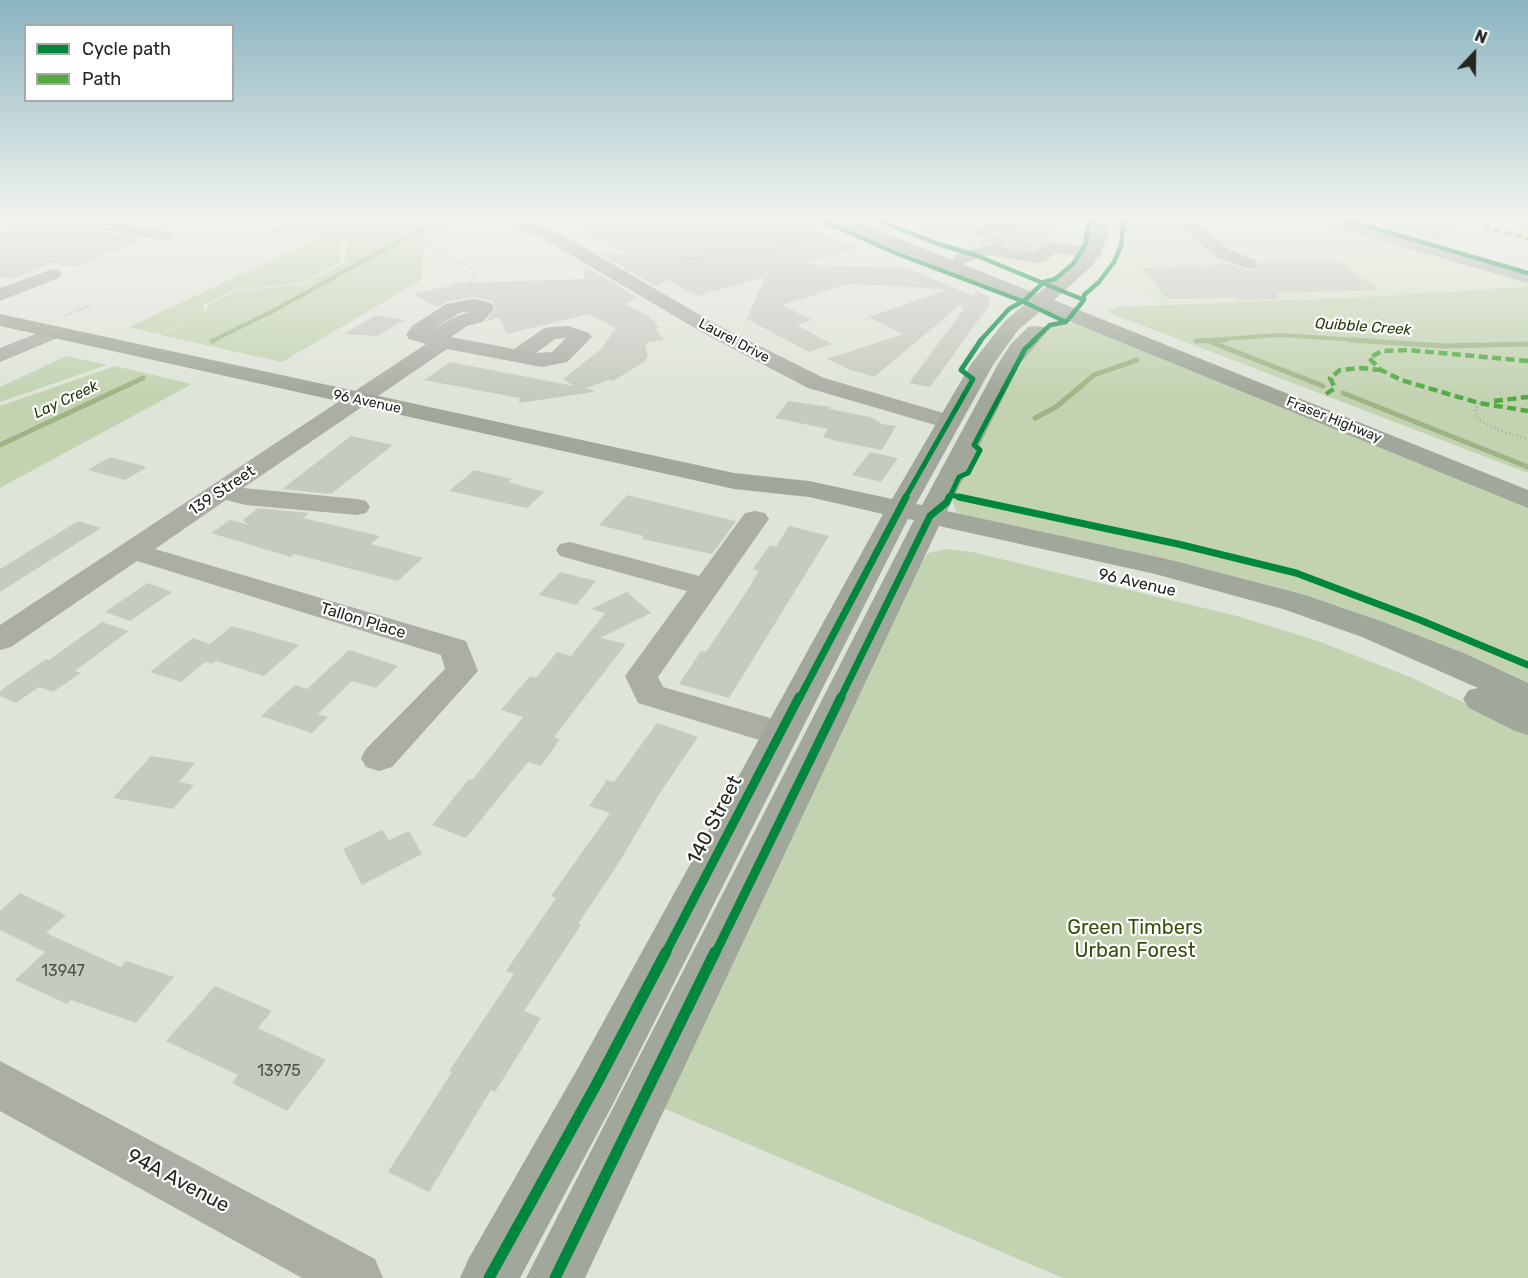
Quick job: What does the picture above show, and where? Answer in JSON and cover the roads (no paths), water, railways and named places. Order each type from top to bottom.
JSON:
[{"type":"main road","name":"Fraser Highway","points":[[976,277],[1528,500]]},
{"type":"main road","name":"140 Street","points":[[489,1278],[596,1085],[779,733],[1009,364],[1075,277]]},
{"type":"main road","name":"140 Street","points":[[555,1278],[910,521],[949,422],[993,346],[1011,326],[1050,307],[1096,277]]},
{"type":"main road","name":"96 Avenue","points":[[0,320],[56,326],[357,400],[734,480],[785,502],[910,521],[1160,566],[1294,602],[1374,630],[1454,662],[1528,697]]},
{"type":"main road","name":"Fraser Highway","points":[[1138,343],[1241,370],[1528,484]]},
{"type":"main road","name":"96 Avenue","points":[[910,521],[1222,602],[1286,621],[1370,650],[1456,686],[1528,722]]},
{"type":"street","points":[[0,295],[46,277]]},
{"type":"street","name":"Laurel Drive","points":[[620,277],[712,330],[816,382],[949,422]]},
{"type":"street","points":[[0,356],[56,326]]},
{"type":"street","name":"139 Street","points":[[0,640],[357,400],[439,340],[519,356]]},
{"type":"street","points":[[222,491],[246,497],[357,507]]},
{"type":"street","points":[[755,519],[641,675],[650,695],[779,733]]},
{"type":"street","points":[[570,550],[707,587]]},
{"type":"street","name":"Tallon Place","points":[[133,552],[455,648],[462,671],[379,758]]},
{"type":"street","name":"94A Avenue","points":[[0,1085],[356,1278]]},
{"type":"waterway","name":"Lay Creek","points":[[214,340],[212,341],[335,277]]},
{"type":"waterway","name":"Quibble Creek","points":[[1226,340],[1196,341],[1279,335],[1374,341]]},
{"type":"waterway","name":"Quibble Creek","points":[[1351,340],[1444,346],[1528,344]]},
{"type":"waterway","points":[[1211,342],[1323,386]]},
{"type":"waterway","name":"Quibble Creek","points":[[1035,418],[1056,407],[1094,375],[1137,360]]},
{"type":"waterway","name":"Lay Creek","points":[[0,445],[143,378]]},
{"type":"waterway","points":[[1343,393],[1528,467]]},
{"type":"park label","name":"Green Timbers Urban Forest","points":[[1135,940]]}]
